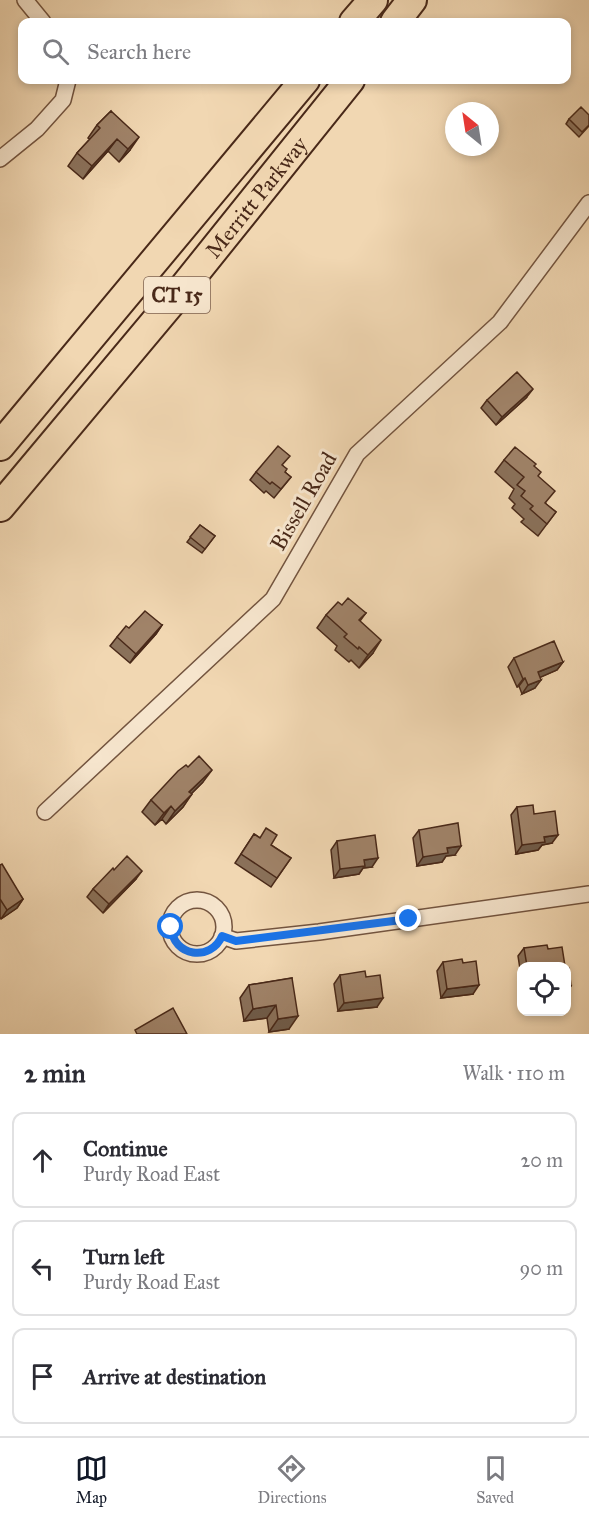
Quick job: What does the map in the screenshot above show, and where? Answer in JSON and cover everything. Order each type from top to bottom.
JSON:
[{"type":"highway","points":[[357,18],[373,0]]},
{"type":"highway","points":[[398,18],[412,0]]},
{"type":"highway","name":"Merritt Parkway","points":[[0,446],[302,84]]},
{"type":"highway","name":"Merritt Parkway","points":[[0,507],[182,289],[347,84]]},
{"type":"street","points":[[25,0],[40,18]]},
{"type":"street","points":[[0,159],[37,129],[63,100],[67,84]]},
{"type":"street","name":"Bissell Road","points":[[45,812],[273,599],[357,454],[500,322],[589,203]]},
{"type":"street","points":[[222,936],[236,941],[319,932],[589,894]]},
{"type":"building","points":[[581,107],[589,115],[589,125],[582,132],[569,119]]},
{"type":"building","points":[[111,111],[139,137],[128,149],[117,139],[92,166],[77,153],[100,128],[97,125]]},
{"type":"building","points":[[517,372],[533,389],[502,417],[487,400]]},
{"type":"building","points":[[278,446],[290,456],[282,465],[291,477],[281,489],[272,482],[270,484],[256,472]]},
{"type":"building","points":[[515,447],[536,464],[534,466],[541,472],[538,476],[555,491],[545,503],[556,512],[547,524],[530,509],[533,506],[521,496],[525,491],[517,485],[524,477],[504,460]]},
{"type":"building","points":[[200,525],[215,536],[205,549],[190,537]]},
{"type":"building","points":[[348,598],[366,613],[359,620],[381,640],[368,655],[344,637],[347,634],[326,615],[338,602],[342,605]]},
{"type":"building","points":[[145,611],[162,625],[136,654],[117,637],[126,626],[129,628]]},
{"type":"building","points":[[554,641],[563,662],[538,672],[541,680],[528,685],[514,658]]},
{"type":"building","points":[[199,756],[212,770],[189,792],[192,794],[175,811],[171,806],[164,813],[151,800],[178,771],[186,765],[188,767]]},
{"type":"building","points":[[533,805],[534,814],[555,811],[558,835],[544,837],[545,842],[522,845],[517,807]]},
{"type":"building","points":[[458,823],[461,846],[447,848],[448,853],[423,857],[419,830]]},
{"type":"building","points":[[266,828],[277,835],[271,845],[291,858],[277,878],[241,854],[254,834],[260,838]]},
{"type":"building","points":[[375,835],[378,858],[364,860],[365,866],[340,869],[337,841]]},
{"type":"building","points":[[127,856],[142,871],[109,904],[93,889]]},
{"type":"building","points":[[2,864],[23,899],[7,910],[0,899],[0,865]]},
{"type":"building","points":[[547,945],[548,949],[562,947],[564,962],[526,962],[524,948]]},
{"type":"building","points":[[462,959],[463,963],[476,961],[479,985],[447,989],[443,962]]},
{"type":"building","points":[[365,971],[366,977],[380,975],[383,998],[344,1003],[340,975]]},
{"type":"building","points":[[292,978],[298,1016],[278,1019],[276,1005],[253,1009],[249,985]]},
{"type":"building","points":[[173,1008],[187,1034],[137,1034],[135,1030]]},
{"type":"route","points":[[171,927],[172,936],[178,945],[187,951],[199,953],[211,950],[222,936],[236,941],[409,919]]}]
